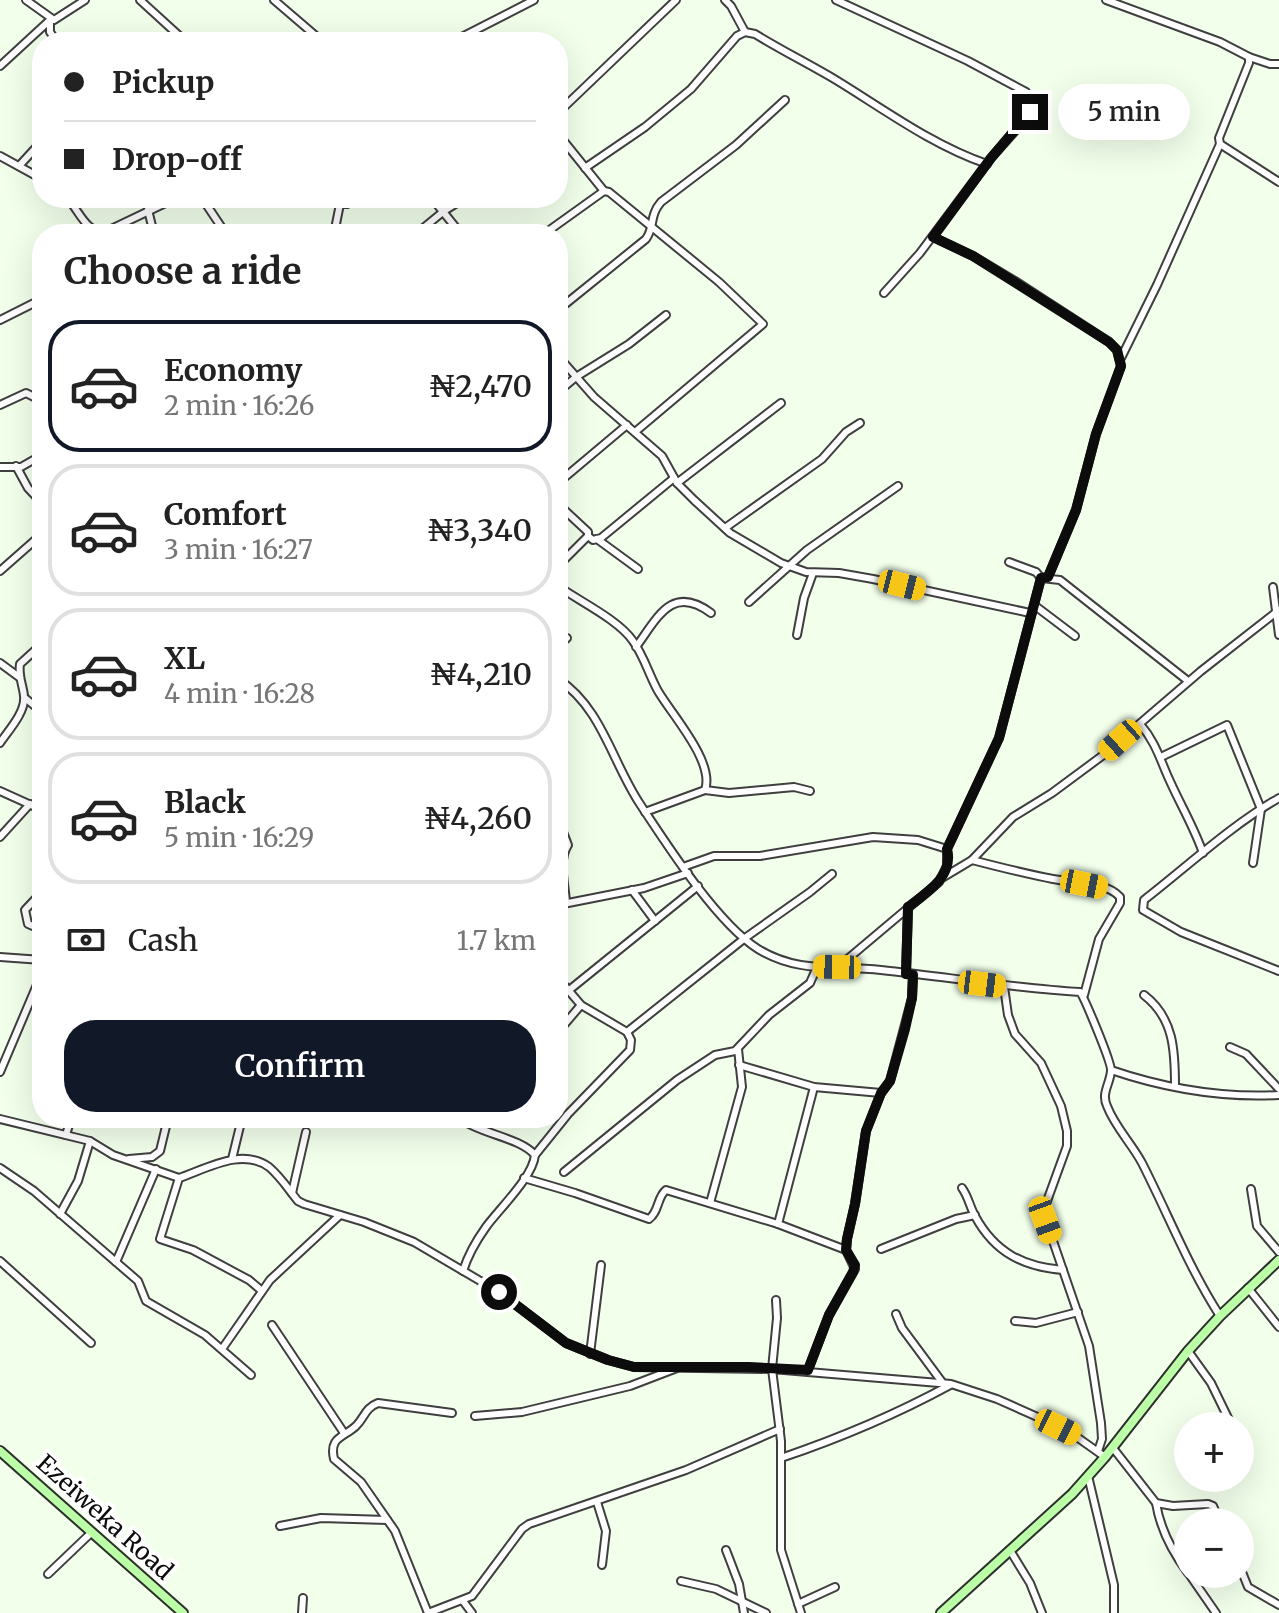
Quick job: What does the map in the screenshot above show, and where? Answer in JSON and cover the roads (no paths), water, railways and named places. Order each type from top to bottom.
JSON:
[{"type":"main road","points":[[941,1613],[1011,1552],[1088,1476],[1102,1454],[1113,1448],[1188,1351],[1279,1260]]},
{"type":"main road","name":"Ezeiweka Road","points":[[0,1451],[183,1613]]},
{"type":"street","points":[[26,0],[50,20]]},
{"type":"street","points":[[37,32],[50,20],[85,0]]},
{"type":"street","points":[[140,0],[175,32]]},
{"type":"street","points":[[274,0],[311,32]]},
{"type":"street","points":[[472,32],[534,0]]},
{"type":"street","points":[[568,103],[676,0]]},
{"type":"street","points":[[725,0],[745,32]]},
{"type":"street","points":[[836,0],[968,61],[1026,92],[1031,100],[1030,112],[933,237],[884,293]]},
{"type":"street","points":[[1106,0],[1207,37],[1249,57],[1279,64]]},
{"type":"street","points":[[50,20],[50,32]]},
{"type":"street","points":[[585,168],[645,127],[691,89],[737,36],[745,32],[755,34],[832,78],[920,134],[987,164]]},
{"type":"street","points":[[0,66],[32,37]]},
{"type":"street","points":[[942,878],[947,866],[947,849],[999,738],[1030,613],[1076,510],[1121,358],[1220,144],[1219,138],[1249,57]]},
{"type":"street","points":[[568,302],[646,239],[653,211],[661,202],[736,145],[785,100]]},
{"type":"street","points":[[1220,144],[1279,182]]},
{"type":"street","points":[[568,147],[604,191],[719,282],[763,324],[635,432]]},
{"type":"street","points":[[19,166],[32,152]]},
{"type":"street","points":[[0,156],[32,173]]},
{"type":"street","points":[[558,224],[604,191]]},
{"type":"street","points":[[121,224],[153,208]]},
{"type":"street","points":[[441,208],[454,224]]},
{"type":"street","points":[[428,224],[449,208]]},
{"type":"street","points":[[148,210],[152,224]]},
{"type":"street","points":[[933,237],[1015,281],[1109,342],[1121,358]]},
{"type":"street","points":[[0,320],[32,304]]},
{"type":"street","points":[[568,384],[618,352],[666,315]]},
{"type":"street","points":[[568,368],[662,456],[676,480],[725,528],[791,567],[813,573],[863,577],[1030,613]]},
{"type":"street","points":[[0,405],[26,393],[32,396]]},
{"type":"street","points":[[597,539],[781,403]]},
{"type":"street","points":[[725,528],[822,459],[846,432],[860,423]]},
{"type":"street","points":[[568,475],[627,425]]},
{"type":"street","points":[[0,467],[32,462]]},
{"type":"street","points":[[16,466],[32,492]]},
{"type":"street","points":[[749,602],[807,550],[898,486]]},
{"type":"street","points":[[568,513],[587,529],[588,536]]},
{"type":"street","points":[[588,536],[597,539],[638,569]]},
{"type":"street","points":[[568,556],[588,536]]},
{"type":"street","points":[[0,571],[32,543]]},
{"type":"street","points":[[1009,562],[1044,578],[1060,580],[1188,681]]},
{"type":"street","points":[[797,635],[804,598],[813,573]]},
{"type":"street","points":[[1273,587],[1279,635]]},
{"type":"street","points":[[568,593],[623,630],[636,647],[657,688],[691,738],[707,782],[705,790]]},
{"type":"street","points":[[636,647],[663,610],[675,602],[681,600],[699,604],[711,613]]},
{"type":"street","points":[[1034,605],[1075,636]]},
{"type":"street","points":[[837,967],[942,878],[972,860],[1013,817],[1052,793],[1277,611]]},
{"type":"street","points":[[32,653],[20,664],[19,677],[25,698],[32,704]]},
{"type":"street","points":[[0,663],[19,677]]},
{"type":"street","points":[[568,688],[589,707],[620,773],[685,870],[745,938],[777,959],[797,966],[909,974],[1004,987],[1080,992],[1084,995]]},
{"type":"street","points":[[0,743],[25,698]]},
{"type":"street","points":[[1140,724],[1155,741],[1203,853]]},
{"type":"street","points":[[1161,757],[1227,725],[1261,809],[1253,863]]},
{"type":"street","points":[[645,812],[705,790],[729,793],[794,787],[810,791]]},
{"type":"street","points":[[0,791],[30,804],[0,837]]},
{"type":"street","points":[[1279,798],[1144,900],[1143,910],[1181,932],[1279,971]]},
{"type":"street","points":[[568,902],[632,890],[714,856],[760,856],[873,837],[918,840],[947,849]]},
{"type":"street","points":[[972,860],[1053,880],[1100,887],[1120,897],[1120,903],[1099,939],[1084,995],[1090,1018],[1110,1059],[1106,1105],[1139,1158],[1199,1281],[1220,1316]]},
{"type":"street","points":[[627,1032],[745,938],[832,874]]},
{"type":"street","points":[[568,1114],[630,1050],[631,1040],[627,1032],[581,1005],[568,991],[698,886]]},
{"type":"street","points":[[632,890],[655,921]]},
{"type":"street","points":[[32,903],[25,910],[28,924],[32,926]]},
{"type":"street","points":[[808,1370],[829,1315],[855,1269],[846,1250],[866,1131],[881,1093],[890,1081],[912,998],[908,907]]},
{"type":"street","points":[[0,957],[32,959]]},
{"type":"street","points":[[564,1172],[677,1080],[711,1057],[738,1049],[769,1015],[810,983],[817,967]]},
{"type":"street","points":[[1004,987],[1011,1025],[1015,1034],[1041,1063],[1061,1106],[1067,1131],[1067,1146],[1043,1212],[1094,1368],[1102,1454]]},
{"type":"street","points":[[1144,995],[1155,1003],[1169,1025],[1175,1050],[1175,1086]]},
{"type":"street","points":[[0,1072],[32,997]]},
{"type":"street","points":[[568,1020],[581,1005]]},
{"type":"street","points":[[1230,1047],[1246,1054],[1279,1092]]},
{"type":"street","points":[[710,1203],[742,1087],[738,1049]]},
{"type":"street","points":[[739,1065],[814,1087],[881,1093]]},
{"type":"street","points":[[1111,1070],[1175,1086],[1231,1095],[1279,1092]]},
{"type":"street","points":[[778,1224],[814,1087]]},
{"type":"street","points":[[0,1119],[32,1127]]},
{"type":"street","points":[[37,1128],[90,1141],[125,1159],[179,1178],[232,1159],[263,1163],[304,1204],[414,1242],[512,1301],[566,1343],[590,1354],[634,1367],[808,1370],[942,1382],[997,1399],[1031,1414],[1074,1435],[1102,1454]]},
{"type":"street","points":[[66,1135],[68,1128]]},
{"type":"street","points":[[125,1159],[152,1157],[160,1151],[166,1128]]},
{"type":"street","points":[[232,1159],[240,1128]]},
{"type":"street","points":[[477,1128],[520,1145],[535,1155]]},
{"type":"street","points":[[463,1271],[474,1244],[557,1128]]},
{"type":"street","points":[[292,1193],[306,1132]]},
{"type":"street","points":[[60,1214],[78,1181],[90,1141]]},
{"type":"street","points":[[0,1168],[34,1191],[138,1281],[146,1301],[194,1328],[251,1375]]},
{"type":"street","points":[[116,1262],[156,1169]]},
{"type":"street","points":[[179,1178],[160,1239],[193,1250],[249,1280],[262,1291]]},
{"type":"street","points":[[524,1178],[649,1219],[653,1217],[666,1190],[778,1224],[846,1250]]},
{"type":"street","points":[[962,1188],[975,1215],[999,1249],[1036,1268],[1063,1270]]},
{"type":"street","points":[[1251,1189],[1257,1226],[1279,1252]]},
{"type":"street","points":[[222,1349],[270,1280],[340,1215]]},
{"type":"street","points":[[881,1249],[956,1219],[975,1215]]},
{"type":"street","points":[[0,1261],[91,1343]]},
{"type":"street","points":[[590,1354],[601,1265]]},
{"type":"street","points":[[1248,1288],[1279,1327]]},
{"type":"street","points":[[776,1300],[772,1369],[780,1429],[781,1550],[801,1613]]},
{"type":"street","points":[[1015,1321],[1036,1323],[1078,1312]]},
{"type":"street","points":[[896,1314],[902,1328],[942,1382]]},
{"type":"street","points":[[272,1325],[344,1433]]},
{"type":"street","points":[[1188,1351],[1211,1383],[1225,1412]]},
{"type":"street","points":[[475,1416],[522,1412],[605,1392],[678,1368]]},
{"type":"street","points":[[781,1458],[836,1440],[896,1414],[951,1384]]},
{"type":"street","points":[[452,1413],[378,1403],[369,1407],[357,1425],[333,1443],[334,1459],[361,1482],[401,1544],[428,1613],[472,1596],[522,1529],[686,1470],[780,1429]]},
{"type":"street","points":[[1113,1448],[1156,1503],[1158,1516],[1174,1550]]},
{"type":"street","points":[[1088,1476],[1112,1575],[1114,1613]]},
{"type":"street","points":[[597,1502],[606,1531],[602,1565]]},
{"type":"street","points":[[1156,1503],[1173,1506],[1208,1504],[1214,1508]]},
{"type":"street","points":[[280,1526],[321,1518],[387,1520]]},
{"type":"street","points":[[48,1574],[92,1532]]},
{"type":"street","points":[[726,1550],[739,1584],[742,1607]]},
{"type":"street","points":[[1011,1552],[1030,1583],[1042,1613]]},
{"type":"street","points":[[681,1581],[716,1589],[742,1607],[766,1613]]},
{"type":"street","points":[[798,1604],[835,1587]]},
{"type":"street","points":[[1198,1588],[1216,1613]]},
{"type":"street","points":[[1250,1588],[1279,1605]]},
{"type":"street","points":[[302,1613],[303,1598]]},
{"type":"street","points":[[463,1601],[472,1613]]},
{"type":"street","points":[[732,1613],[742,1607]]}]
